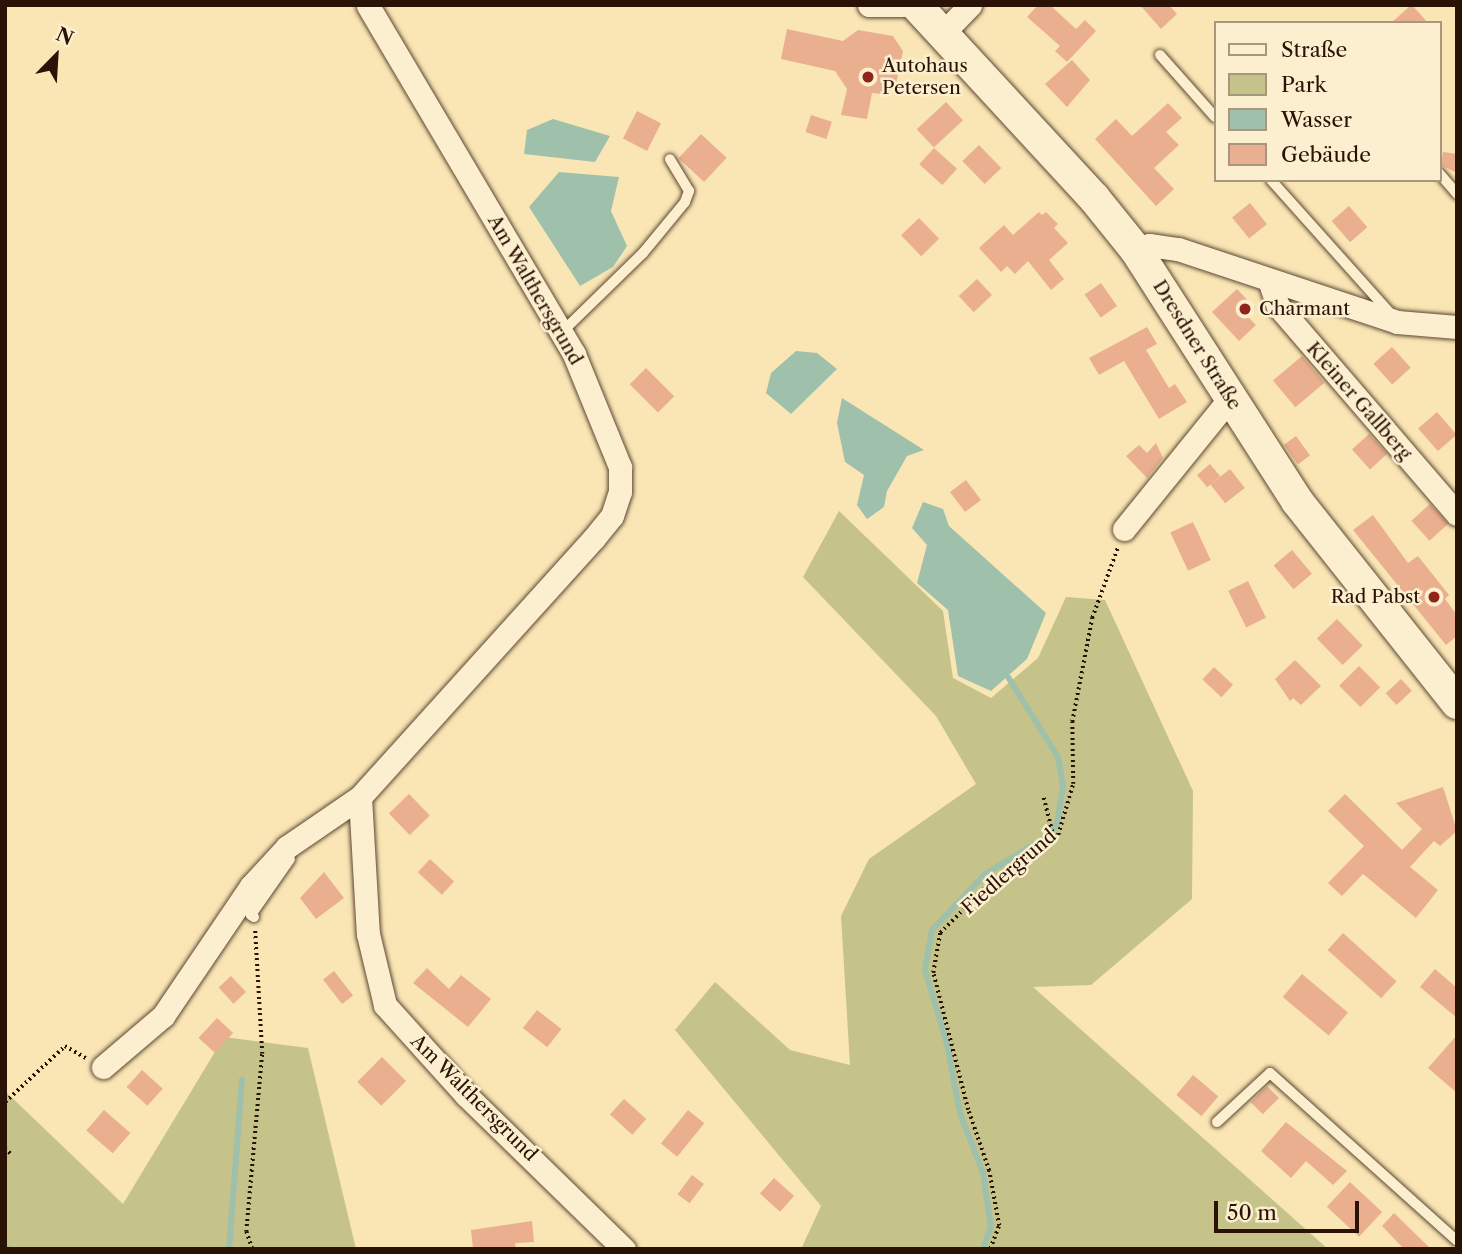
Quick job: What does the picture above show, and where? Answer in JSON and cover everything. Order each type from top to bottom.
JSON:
[{"type":"main road","name":"Dresdner Straße","points":[[916,5],[1136,250],[1230,398],[1344,566],[1457,704]]},
{"type":"street","name":"Am Walthersgrund","points":[[98,1065],[163,1016],[251,886],[287,848],[360,797],[612,516],[620,492],[620,467],[562,332],[368,5]]},
{"type":"street","points":[[869,5],[907,5]]},
{"type":"street","points":[[943,33],[970,5]]},
{"type":"street","points":[[1136,250],[1149,245],[1178,249],[1270,283],[1397,322],[1457,327]]},
{"type":"street","name":"Kleiner Gallberg","points":[[1270,283],[1278,306],[1457,514]]},
{"type":"street","points":[[1124,529],[1230,398]]},
{"type":"street","name":"Am Walthersgrund","points":[[360,797],[368,934],[384,1005],[466,1095],[624,1249]]},
{"type":"lane","points":[[1160,55],[1214,116]]},
{"type":"lane","points":[[562,332],[643,253],[685,202],[688,191],[670,159]]},
{"type":"lane","points":[[1441,175],[1457,194]]},
{"type":"lane","points":[[1273,182],[1397,322]]},
{"type":"lane","points":[[254,917],[251,915],[285,865],[339,811]]},
{"type":"lane","points":[[1217,1122],[1270,1073],[1457,1241]]},
{"type":"path","name":"Fiedlergrund","points":[[990,1249],[999,1227],[989,1171],[968,1110],[933,973],[940,933],[989,884],[1054,838],[1073,784],[1072,722],[1092,618],[1124,529]]},
{"type":"path","points":[[1044,798],[1054,838]]},
{"type":"path","points":[[252,1249],[246,1232],[262,1054],[254,917]]},
{"type":"path","points":[[5,1102],[65,1046],[98,1065]]},
{"type":"path","points":[[5,1148],[11,1154]]},
{"type":"green space","points":[[839,511],[943,611],[953,678],[991,698],[1038,658],[1066,597],[1105,600],[1193,791],[1192,899],[1091,985],[1033,987],[1328,1249],[801,1249],[821,1206],[675,1030],[715,982],[790,1050],[850,1065],[841,916],[869,859],[976,784],[936,716],[803,577]]},
{"type":"green space","points":[[224,1037],[308,1048],[356,1249],[5,1249],[5,1091],[123,1204]]},
{"type":"water","points":[[553,119],[610,136],[595,162],[524,154],[527,130]]},
{"type":"water","points":[[559,172],[619,177],[611,211],[627,246],[613,267],[580,286],[529,207]]},
{"type":"water","points":[[796,351],[817,353],[837,369],[791,414],[766,393],[771,373]]},
{"type":"water","points":[[842,398],[924,450],[907,456],[887,491],[884,507],[867,519],[857,505],[864,475],[845,462],[837,423]]},
{"type":"water","points":[[923,502],[943,509],[949,526],[1046,613],[1027,659],[991,691],[958,676],[948,610],[917,583],[927,545],[912,528]]},
{"type":"building","points":[[1038,5],[1050,5],[1076,29],[1085,20],[1096,31],[1067,62],[1055,51],[1060,46],[1027,17]]},
{"type":"building","points":[[1140,5],[1169,5],[1177,14],[1161,29]]},
{"type":"building","points":[[1411,5],[1426,21],[1393,21]]},
{"type":"building","name":"Autohaus Petersen","points":[[787,29],[843,41],[858,30],[893,36],[903,51],[896,84],[881,94],[872,93],[867,119],[841,115],[847,89],[835,71],[781,59]]},
{"type":"building","points":[[1072,60],[1090,80],[1067,107],[1045,84]]},
{"type":"building","points":[[946,102],[963,120],[934,148],[917,129]]},
{"type":"building","points":[[1168,103],[1182,118],[1166,132],[1179,145],[1154,168],[1174,189],[1156,206],[1095,139],[1116,119],[1132,136]]},
{"type":"building","points":[[637,111],[661,123],[647,151],[623,139]]},
{"type":"building","points":[[811,115],[832,122],[826,139],[805,132]]},
{"type":"building","points":[[701,134],[727,158],[704,182],[678,158]]},
{"type":"building","points":[[979,145],[1001,168],[985,184],[962,161]]},
{"type":"building","points":[[934,148],[957,169],[942,185],[919,164]]},
{"type":"building","points":[[1443,152],[1457,154],[1457,173],[1441,165]]},
{"type":"building","points":[[1250,203],[1267,224],[1249,238],[1232,217]]},
{"type":"building","points":[[1349,206],[1367,227],[1350,242],[1332,221]]},
{"type":"building","points":[[1039,212],[1042,215],[1046,212],[1058,224],[1054,228],[1068,243],[1049,260],[1064,279],[1051,290],[1028,261],[1015,274],[1007,266],[1001,272],[979,248],[1004,225],[1013,235]]},
{"type":"building","points":[[919,218],[939,239],[921,256],[901,235]]},
{"type":"building","points":[[977,279],[992,295],[974,312],[959,296]]},
{"type":"building","points":[[1101,283],[1117,306],[1101,317],[1085,294]]},
{"type":"building","points":[[1237,289],[1255,308],[1247,316],[1256,325],[1239,341],[1212,312]]},
{"type":"building","points":[[1147,327],[1157,344],[1146,350],[1169,388],[1175,384],[1187,402],[1159,419],[1124,361],[1099,375],[1089,358]]},
{"type":"building","points":[[1392,347],[1411,368],[1392,385],[1373,364]]},
{"type":"building","points":[[1302,356],[1324,383],[1295,407],[1273,380]]},
{"type":"building","points":[[646,368],[674,396],[658,413],[630,384]]},
{"type":"building","points":[[1437,412],[1457,435],[1438,451],[1418,428]]},
{"type":"building","points":[[1369,434],[1387,454],[1370,469],[1352,449]]},
{"type":"building","points":[[1296,436],[1310,455],[1298,464],[1284,445]]},
{"type":"building","points":[[1156,443],[1163,458],[1147,478],[1126,456],[1139,445],[1147,453]]},
{"type":"building","points":[[1210,464],[1220,476],[1207,487],[1197,475]]},
{"type":"building","points":[[1230,469],[1245,488],[1225,503],[1210,484]]},
{"type":"building","points":[[966,480],[981,500],[965,512],[950,492]]},
{"type":"building","points":[[1430,504],[1448,524],[1429,541],[1411,521]]},
{"type":"building","points":[[1373,515],[1408,563],[1418,556],[1449,595],[1445,599],[1457,615],[1457,636],[1446,645],[1353,530]]},
{"type":"building","points":[[1193,522],[1211,560],[1188,571],[1170,533]]},
{"type":"building","points":[[1292,550],[1312,574],[1294,589],[1274,565]]},
{"type":"building","points":[[1248,581],[1266,618],[1246,627],[1228,591]]},
{"type":"building","points":[[1337,619],[1363,646],[1343,665],[1317,638]]},
{"type":"building","points":[[1295,660],[1321,686],[1301,705],[1293,698],[1290,701],[1275,679]]},
{"type":"building","points":[[1359,666],[1380,687],[1360,707],[1339,686]]},
{"type":"building","points":[[1214,667],[1233,685],[1221,697],[1202,679]]},
{"type":"building","points":[[1401,679],[1412,691],[1397,705],[1386,693]]},
{"type":"building","points":[[1443,787],[1457,831],[1440,846],[1434,841],[1410,867],[1438,890],[1416,918],[1363,874],[1342,896],[1328,883],[1364,846],[1328,811],[1345,794],[1402,850],[1422,829],[1396,803]]},
{"type":"building","points":[[409,794],[430,816],[410,835],[389,813]]},
{"type":"building","points":[[430,859],[454,882],[442,895],[418,872]]},
{"type":"building","points":[[324,872],[344,898],[316,919],[300,898]]},
{"type":"building","points":[[1343,933],[1397,981],[1381,998],[1328,950]]},
{"type":"building","points":[[427,968],[449,989],[461,975],[491,999],[468,1027],[413,983]]},
{"type":"building","points":[[1435,969],[1457,988],[1457,1018],[1420,987]]},
{"type":"building","points":[[334,971],[353,995],[342,1004],[323,980]]},
{"type":"building","points":[[1302,974],[1348,1013],[1329,1036],[1283,997]]},
{"type":"building","points":[[231,976],[246,992],[234,1004],[219,988]]},
{"type":"building","points":[[537,1010],[561,1029],[547,1047],[523,1028]]},
{"type":"building","points":[[217,1018],[233,1033],[215,1053],[199,1038]]},
{"type":"building","points":[[1457,1035],[1457,1093],[1428,1068]]},
{"type":"building","points":[[382,1057],[406,1081],[381,1106],[357,1082]]},
{"type":"building","points":[[142,1070],[163,1089],[147,1106],[127,1087]]},
{"type":"building","points":[[1193,1075],[1218,1096],[1202,1116],[1176,1095]]},
{"type":"building","points":[[1267,1086],[1279,1098],[1263,1114],[1251,1102]]},
{"type":"building","points":[[624,1099],[646,1119],[632,1135],[610,1115]]},
{"type":"building","points":[[104,1110],[130,1133],[113,1153],[86,1130]]},
{"type":"building","points":[[688,1110],[704,1123],[677,1157],[661,1143]]},
{"type":"building","points":[[1286,1122],[1347,1171],[1333,1185],[1306,1161],[1291,1178],[1261,1151]]},
{"type":"building","points":[[692,1175],[704,1184],[690,1203],[678,1194]]},
{"type":"building","points":[[774,1178],[794,1196],[780,1212],[760,1194]]},
{"type":"building","points":[[1350,1182],[1382,1212],[1359,1237],[1327,1207]]},
{"type":"building","points":[[1394,1213],[1431,1249],[1404,1249],[1382,1226]]},
{"type":"building","points":[[532,1221],[534,1242],[515,1243],[516,1249],[473,1249],[471,1230]]},
{"type":"waterway","points":[[983,1249],[991,1227],[983,1173],[960,1113],[947,1044],[925,970],[932,930],[984,875],[1047,836],[1057,824],[1063,787],[1058,757],[1008,677]]},
{"type":"waterway","points":[[229,1249],[242,1079]]},
{"type":"waterway","points":[[5,1247],[10,1249]]},
{"type":"place","name":"Autohaus Petersen","points":[[868,77]]},
{"type":"place","name":"Charmant","points":[[1245,309]]},
{"type":"place","name":"Rad Pabst","points":[[1434,597]]}]
